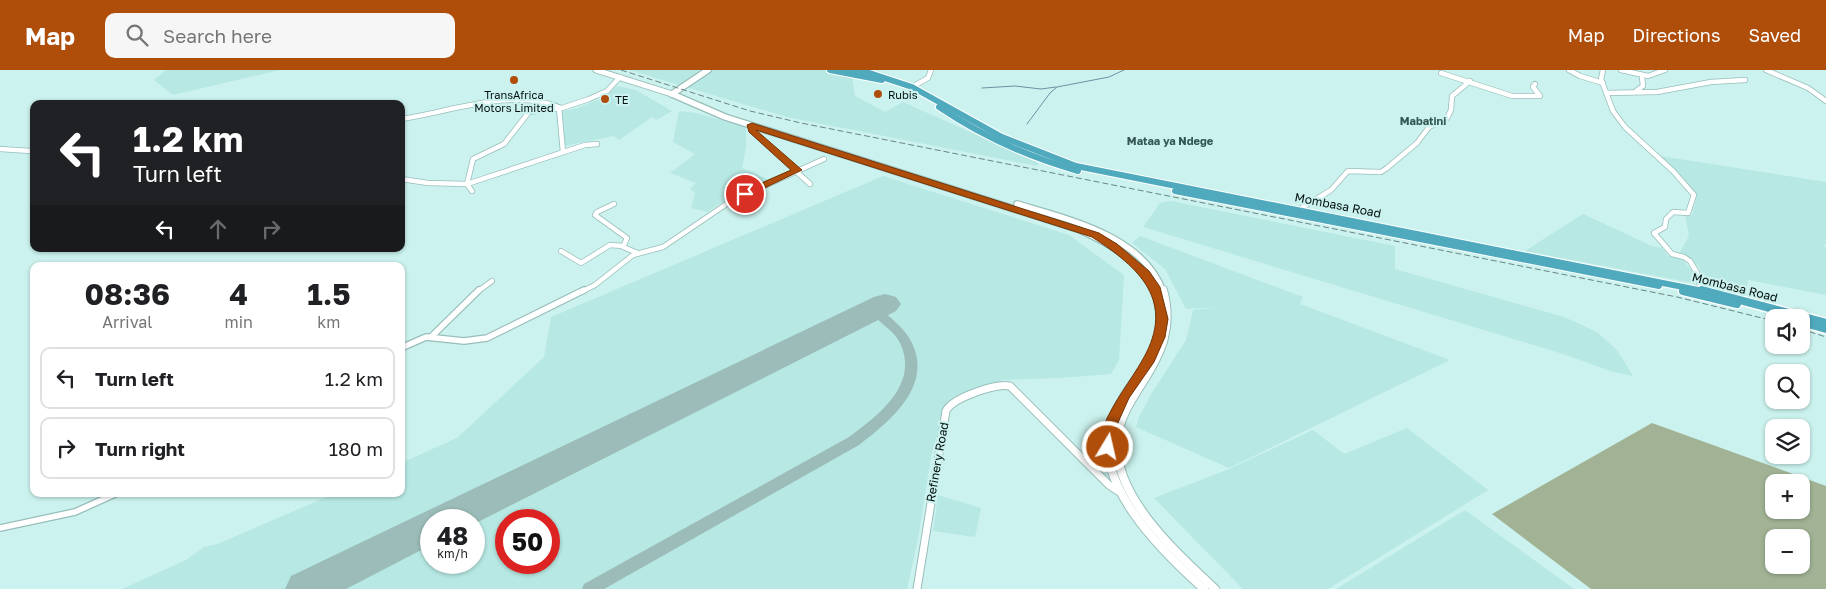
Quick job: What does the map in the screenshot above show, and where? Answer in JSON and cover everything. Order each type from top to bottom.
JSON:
[{"type":"highway","points":[[830,70],[882,80]]},
{"type":"highway","name":"Mombasa Road","points":[[849,70],[910,91],[1002,143],[1058,166],[1104,177],[1701,290],[1826,322]]},
{"type":"highway","name":"Mombasa Road","points":[[860,70],[912,87],[1011,141],[1076,166],[1662,287],[1765,313]]},
{"type":"highway","points":[[1810,325],[1826,329]]},
{"type":"main road","points":[[672,94],[708,70]]},
{"type":"main road","points":[[672,94],[725,118],[1066,222],[1095,235],[1130,259],[1145,273],[1154,287],[1162,319],[1160,337],[1148,362],[1124,397],[1109,430],[1109,458],[1121,493],[1143,529],[1161,550],[1204,589]]},
{"type":"main road","points":[[702,107],[1107,235],[1132,251],[1151,268],[1158,278],[1166,297],[1169,313],[1168,334],[1154,364],[1131,399],[1120,422],[1117,453],[1125,481],[1153,527],[1215,589]]},
{"type":"street","points":[[596,70],[672,94]]},
{"type":"street","points":[[912,87],[928,78],[931,70]]},
{"type":"street","points":[[1569,70],[1580,76],[1602,83]]},
{"type":"street","points":[[1603,70],[1602,83],[1610,107],[1621,122],[1692,192],[1694,199],[1688,213],[1676,212],[1670,214],[1666,219],[1665,227],[1654,233],[1672,254],[1684,257],[1690,261],[1697,273],[1701,290]]},
{"type":"street","points":[[1620,70],[1642,77],[1651,77],[1664,70]]},
{"type":"street","points":[[1766,70],[1808,88],[1825,99]]},
{"type":"street","points":[[1441,73],[1509,95],[1540,96],[1533,87],[1535,84]]},
{"type":"street","points":[[472,191],[467,184],[473,159],[504,144],[527,114],[536,110],[560,108],[603,93],[620,77]]},
{"type":"street","points":[[1636,91],[1643,86],[1642,77]]},
{"type":"street","points":[[1606,93],[1657,92],[1703,84],[1745,80]]},
{"type":"street","points":[[1301,213],[1331,190],[1348,171],[1381,172],[1387,168],[1417,143],[1429,127],[1447,118],[1452,110],[1452,96],[1470,81]]},
{"type":"street","points":[[405,118],[494,103],[525,100],[550,101],[560,108]]},
{"type":"street","points":[[560,108],[563,152]]},
{"type":"street","points":[[752,125],[752,130],[810,184]]},
{"type":"street","points":[[405,179],[428,183],[467,184],[585,145],[598,144]]},
{"type":"street","points":[[0,149],[30,151]]},
{"type":"street","points":[[405,346],[424,337],[464,341],[487,338],[595,285],[638,253],[663,248],[731,201],[824,159]]},
{"type":"street","points":[[614,204],[595,214],[627,238],[623,246]]},
{"type":"street","points":[[561,251],[581,263],[610,245],[623,246],[638,253]]},
{"type":"street","points":[[431,337],[468,300],[492,281]]},
{"type":"street","name":"Refinery Road","points":[[916,589],[946,410],[977,392],[1001,384],[1010,386],[1105,481],[1121,493]]},
{"type":"street","points":[[0,528],[70,513],[109,497]]},
{"type":"shaded area","points":[[166,70],[280,70],[173,95],[154,80]]},
{"type":"shaded area","points":[[629,70],[833,70],[852,77],[855,96],[885,112],[903,102],[1039,163],[1037,166],[787,117]]},
{"type":"shaded area","points":[[617,86],[636,90],[672,111],[657,120],[652,117],[619,140],[614,136],[559,147],[556,113],[578,108],[606,96]]},
{"type":"shaded area","points":[[679,111],[696,113],[746,127],[746,147],[742,168],[770,180],[727,199],[707,212],[691,208],[695,193],[690,189],[696,183],[670,173],[695,154],[673,142]]},
{"type":"shaded area","points":[[1660,156],[1826,182],[1826,243],[1824,246],[1826,247],[1826,295],[1748,280],[1746,293],[1702,280],[1699,267],[1680,252],[1689,236],[1685,215],[1692,215],[1697,196]]},
{"type":"shaded area","points":[[883,176],[1069,235],[1124,275],[1119,360],[1111,374],[1003,380],[980,389],[943,413],[931,457],[918,539],[907,589],[122,589],[186,560],[204,547],[218,544],[326,497],[405,497],[405,461],[457,438],[544,357],[551,317]]},
{"type":"shaded area","points":[[1171,201],[1395,246],[1395,269],[1564,317],[1597,332],[1617,350],[1633,376],[1613,372],[1563,354],[1143,227],[1160,203]]},
{"type":"shaded area","points":[[1583,214],[1652,246],[1662,248],[1668,256],[1681,258],[1694,273],[1693,283],[1525,251]]},
{"type":"shaded area","points":[[1140,236],[1303,297],[1300,304],[1450,360],[1229,468],[1136,427],[1150,396],[1186,340],[1193,310],[1220,307],[1186,309],[1165,269],[1132,243]]},
{"type":"shaded area","points":[[1407,428],[1488,490],[1328,589],[1243,589],[1154,498],[1229,469],[1313,430],[1344,454]]},
{"type":"shaded area","points":[[938,495],[981,508],[975,537],[933,531]]},
{"type":"shaded area","points":[[1465,510],[1574,589],[1336,589]]},
{"type":"green space","points":[[1652,423],[1793,474],[1765,474],[1765,519],[1810,519],[1810,480],[1826,486],[1826,589],[1591,589],[1492,514]]},
{"type":"waterway","points":[[1027,124],[1050,93],[1057,87],[1109,77],[1124,70]]},
{"type":"waterway","points":[[982,88],[1015,86],[1041,89],[1056,87]]},
{"type":"taxiway","points":[[590,589],[854,441],[885,417],[898,402],[908,383],[911,363],[910,353],[906,343],[896,329],[874,309]]},
{"type":"runway","points":[[468,509],[885,304]]},
{"type":"runway","points":[[306,589],[420,532]]},
{"type":"railway","points":[[621,70],[750,111],[801,123],[1677,297],[1765,319]]},
{"type":"railway","points":[[1810,332],[1826,337]]},
{"type":"place","name":"TransAfrica Motors Limited","points":[[514,80]]},
{"type":"place","name":"Rubis","points":[[878,94]]},
{"type":"place","name":"TE","points":[[605,99]]},
{"type":"district","name":"Mabatini","points":[[1423,120]]},
{"type":"district","name":"Mataa ya Ndege","points":[[1170,140]]},
{"type":"route","points":[[745,194],[797,170],[752,130],[752,125],[1065,224],[1095,235],[1113,246],[1145,273],[1154,287],[1162,319],[1160,337],[1148,362],[1124,397],[1113,418],[1109,430],[1108,447]]}]
